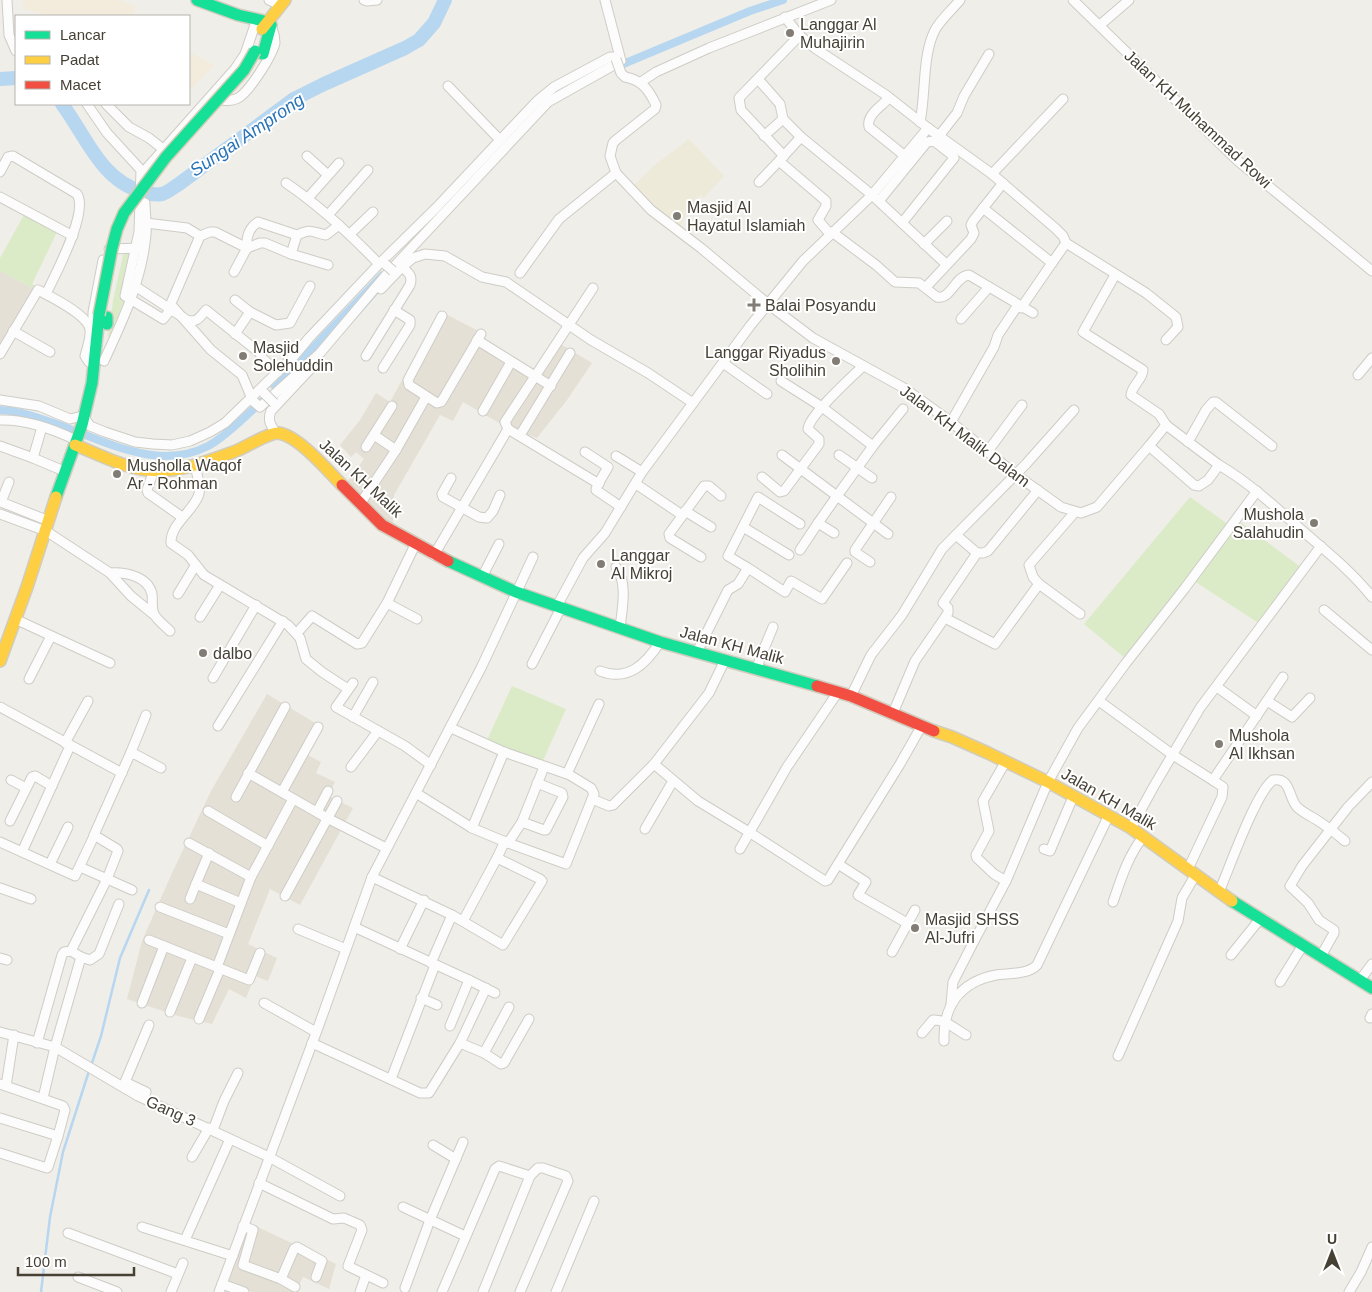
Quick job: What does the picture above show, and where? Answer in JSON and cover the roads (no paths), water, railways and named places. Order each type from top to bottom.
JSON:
[{"type":"street","points":[[7,0],[9,35],[15,49]]},
{"type":"street","points":[[197,0],[238,16],[263,23],[275,39],[273,50],[264,68],[249,87],[235,99],[225,101],[209,98]]},
{"type":"street","points":[[269,0],[273,2],[274,0]]},
{"type":"street","points":[[83,421],[92,403],[104,361],[125,315],[140,269],[146,220],[147,168],[235,69],[263,23],[285,0]]},
{"type":"street","points":[[364,0],[377,0]]},
{"type":"street","points":[[89,105],[108,132],[141,170],[138,232],[125,296],[163,319],[173,307],[211,350],[242,376],[253,400],[260,407],[320,353],[387,274],[548,102],[622,60],[605,0]]},
{"type":"street","points":[[641,82],[656,72],[700,52],[831,0]]},
{"type":"street","points":[[876,198],[924,125],[929,52],[933,35],[960,0]]},
{"type":"street","name":"Jalan KH Muhammad Rowi","points":[[1074,0],[1238,161],[1372,271]]},
{"type":"street","points":[[1100,26],[1129,0]]},
{"type":"street","points":[[785,17],[800,35],[816,49],[890,98],[992,174],[1055,228],[1063,236],[1066,243],[1114,275],[1146,293],[1176,317],[1178,328],[1166,340]]},
{"type":"street","points":[[0,661],[28,587],[64,471],[83,421],[104,319],[112,248],[117,229],[124,213],[162,162],[259,52],[263,23]]},
{"type":"street","points":[[800,35],[740,95],[738,102],[741,110],[782,159],[826,201],[826,206],[818,220],[895,282],[919,284],[937,297],[943,298],[966,275],[1019,307],[1033,313]]},
{"type":"street","points":[[939,136],[956,113],[989,54]]},
{"type":"street","points":[[0,400],[39,406],[70,419],[78,416],[90,426],[123,438],[153,444],[172,445],[190,441],[217,428],[225,423],[246,401],[262,391],[499,139],[544,94],[610,57],[614,57],[621,73],[625,77],[641,82],[655,103],[656,108],[613,143],[610,156],[616,173],[559,219],[520,273]]},
{"type":"street","points":[[758,79],[780,104],[783,119],[876,198],[946,264]]},
{"type":"street","points":[[448,86],[499,139]]},
{"type":"street","points":[[890,98],[870,117],[868,124],[869,127],[905,156]]},
{"type":"street","points":[[992,174],[1062,99]]},
{"type":"street","points":[[107,105],[129,127],[149,138],[163,149]]},
{"type":"street","points":[[764,136],[783,119]]},
{"type":"street","points":[[759,182],[801,136]]},
{"type":"street","points":[[532,664],[583,558],[605,532],[642,472],[768,304],[803,261],[832,233],[876,198],[927,142],[934,141],[954,158],[902,223]]},
{"type":"street","points":[[0,172],[8,157],[14,156],[80,196],[72,236],[46,294]]},
{"type":"street","points":[[307,156],[328,175]]},
{"type":"street","points":[[308,198],[339,163]]},
{"type":"street","points":[[328,215],[368,170]]},
{"type":"street","name":"Jalan KH Malik Dalam","points":[[616,173],[651,210],[813,338],[904,388],[951,422],[1015,474],[1061,507],[1075,512]]},
{"type":"street","points":[[286,183],[308,198],[382,263],[397,271],[410,274],[411,281],[366,356]]},
{"type":"street","points":[[927,286],[971,239],[974,233],[971,223],[1003,184]]},
{"type":"street","points":[[0,197],[72,236]]},
{"type":"street","points":[[983,208],[1052,262]]},
{"type":"street","points":[[350,234],[373,212]]},
{"type":"street","points":[[146,220],[186,228],[200,236]]},
{"type":"street","points":[[924,244],[947,221]]},
{"type":"street","points":[[234,272],[247,248],[247,236],[251,228],[258,222],[297,235],[307,230],[312,230],[326,235],[339,224]]},
{"type":"street","points":[[169,308],[200,236],[210,232],[215,232],[247,248],[265,243],[328,266]]},
{"type":"street","points":[[291,254],[297,235]]},
{"type":"street","points":[[951,422],[994,347],[998,335],[1066,243]]},
{"type":"street","points":[[83,421],[83,402],[95,328],[92,318],[104,255],[110,248],[144,248]]},
{"type":"street","points":[[0,420],[25,422],[42,427],[123,464],[154,470],[195,466],[276,433],[269,423],[271,411],[275,404],[339,338],[397,271],[419,256],[433,254],[446,256],[482,277],[506,282],[591,340],[648,373],[693,403]]},
{"type":"street","points":[[1114,275],[1083,332],[1142,369],[1143,374],[1132,391],[1132,395],[1158,414],[1166,425],[1188,442],[1258,491],[1361,582],[1372,597]]},
{"type":"street","points":[[135,286],[186,320],[196,321],[206,310],[261,354],[261,357],[278,372]]},
{"type":"street","points":[[235,300],[250,312],[276,325],[284,325],[290,323],[310,286]]},
{"type":"street","points":[[961,319],[988,287]]},
{"type":"street","points":[[593,288],[506,419],[505,425],[508,429],[599,484]]},
{"type":"street","points":[[0,354],[38,290],[74,311],[87,323],[90,330],[85,356],[89,362]]},
{"type":"street","points":[[383,368],[410,325],[408,318],[394,310]]},
{"type":"street","points":[[235,334],[250,312]]},
{"type":"street","points":[[442,316],[408,380],[409,385],[426,397],[437,403],[440,402],[479,337],[511,362],[550,386]]},
{"type":"street","points":[[104,319],[104,361]]},
{"type":"street","points":[[14,331],[50,352]]},
{"type":"street","points":[[522,432],[570,353]]},
{"type":"street","points":[[1358,375],[1372,358]]},
{"type":"street","points":[[483,410],[511,362]]},
{"type":"street","points":[[723,363],[767,394]]},
{"type":"street","points":[[762,477],[783,492],[820,444],[819,439],[808,430],[808,427],[822,408],[863,366]]},
{"type":"street","points":[[781,381],[822,408],[873,446]]},
{"type":"street","points":[[262,391],[275,404]]},
{"type":"street","points":[[360,504],[396,450],[426,397]]},
{"type":"street","points":[[1188,442],[1206,410],[1213,402],[1216,402],[1272,446]]},
{"type":"street","points":[[988,451],[1022,405]]},
{"type":"street","points":[[366,448],[392,406]]},
{"type":"street","points":[[800,550],[873,446],[903,409]]},
{"type":"street","points":[[851,696],[871,655],[902,614],[942,549],[1074,410]]},
{"type":"street","points":[[1080,614],[1039,584],[1033,576],[1030,565],[1075,512],[1089,511],[1097,508],[1166,425]]},
{"type":"street","points":[[33,458],[42,427]]},
{"type":"street","points":[[434,555],[508,429]]},
{"type":"street","name":"Jalan KH Malik","points":[[276,433],[294,439],[302,445],[382,525],[434,555],[516,592],[660,642],[851,696],[921,727],[1006,761],[1131,828],[1219,892],[1372,988]]},
{"type":"street","points":[[374,434],[396,450]]},
{"type":"street","points":[[0,446],[64,471]]},
{"type":"street","points":[[1149,446],[1194,485],[1199,486],[1208,480],[1219,465]]},
{"type":"street","points":[[585,452],[608,467],[596,490],[621,507]]},
{"type":"street","points":[[782,455],[888,534]]},
{"type":"street","points":[[839,455],[872,478]]},
{"type":"street","points":[[616,456],[642,472]]},
{"type":"street","points":[[195,466],[199,492],[196,500],[182,517],[171,538],[171,543],[188,556],[204,575],[283,621],[300,638],[306,659],[322,672],[350,686],[336,707],[405,746],[430,765]]},
{"type":"street","points":[[154,470],[148,493],[182,517]]},
{"type":"street","points":[[451,478],[442,496],[479,517],[487,518],[493,511],[500,495]]},
{"type":"street","points":[[9,482],[1,502],[47,526],[110,573],[131,596],[170,631]]},
{"type":"street","points":[[636,484],[711,527]]},
{"type":"street","points":[[701,558],[669,536],[669,534],[704,486],[709,486],[721,496]]},
{"type":"street","points":[[956,535],[978,553],[988,551],[1038,490]]},
{"type":"street","points":[[944,1041],[945,1021],[952,1004],[954,982],[1006,881],[1048,782],[1078,728],[1126,662],[1258,491]]},
{"type":"street","points":[[800,524],[758,497],[728,556],[785,592],[791,581],[822,599],[846,563]]},
{"type":"street","points":[[870,562],[854,551],[891,497]]},
{"type":"street","points":[[0,514],[47,526]]},
{"type":"street","points":[[818,523],[834,533]]},
{"type":"street","points":[[743,527],[789,555]]},
{"type":"street","points":[[482,577],[499,544]]},
{"type":"street","points":[[296,633],[312,616],[357,644],[361,644],[387,603],[415,545]]},
{"type":"street","points":[[1131,828],[1200,708],[1321,546]]},
{"type":"street","points":[[893,713],[915,662],[949,610],[943,603],[978,553]]},
{"type":"street","points":[[244,1292],[221,1288],[372,877],[451,728],[533,557]]},
{"type":"street","points":[[178,594],[195,566]]},
{"type":"street","points":[[616,567],[619,572],[623,596],[620,628]]},
{"type":"street","points":[[697,652],[728,590],[738,584],[748,568]]},
{"type":"street","points":[[110,573],[128,574],[142,581],[152,594],[153,614]]},
{"type":"street","points":[[945,618],[995,644],[1039,584]]},
{"type":"street","points":[[200,618],[220,585]]},
{"type":"street","points":[[387,603],[417,618]]},
{"type":"street","points":[[213,678],[256,605]]},
{"type":"street","points":[[1324,610],[1372,650]]},
{"type":"street","points":[[15,619],[110,663]]},
{"type":"street","points":[[218,726],[283,621]]},
{"type":"street","points":[[757,668],[773,628]]},
{"type":"street","points":[[29,679],[51,636]]},
{"type":"street","points":[[600,672],[611,676],[631,672],[650,657],[660,642]]},
{"type":"street","points":[[592,799],[609,806],[613,805],[654,764],[709,694],[725,660]]},
{"type":"street","points":[[1214,781],[1283,677]]},
{"type":"street","points":[[353,717],[372,682]]},
{"type":"street","points":[[1216,687],[1257,716]]},
{"type":"street","points":[[740,849],[788,767],[838,692]]},
{"type":"street","points":[[1267,701],[1292,717],[1310,698]]},
{"type":"street","points":[[22,852],[88,701]]},
{"type":"street","points":[[1099,701],[1173,755],[1223,787],[1222,797],[1182,898],[1178,921],[1118,1056]]},
{"type":"street","points":[[568,774],[599,704]]},
{"type":"street","points":[[0,707],[68,745],[122,772]]},
{"type":"street","points":[[236,797],[285,707]]},
{"type":"street","points":[[0,842],[74,876],[94,836],[146,715]]},
{"type":"street","points":[[282,792],[318,727]]},
{"type":"street","points":[[654,764],[698,801],[825,881],[828,880],[838,864],[921,727]]},
{"type":"street","points":[[416,793],[472,828],[566,864],[592,799],[594,792],[591,788],[568,774],[504,752],[451,728]]},
{"type":"street","points":[[351,767],[378,731]]},
{"type":"street","points":[[130,752],[161,768]]},
{"type":"street","points":[[472,828],[504,752]]},
{"type":"street","points":[[1006,761],[983,801],[988,831],[976,855],[994,874],[1006,881]]},
{"type":"street","points":[[463,921],[506,842],[522,822],[544,767]]},
{"type":"street","points":[[248,772],[327,818],[386,848]]},
{"type":"street","points":[[10,821],[32,777],[34,776],[52,786]]},
{"type":"street","points":[[11,780],[26,788]]},
{"type":"street","points":[[1219,892],[1248,822],[1266,787],[1273,780],[1281,780],[1286,783],[1298,808],[1346,841]]},
{"type":"street","points":[[645,829],[673,781]]},
{"type":"street","points":[[1321,956],[1334,930],[1319,920],[1308,903],[1290,886],[1302,866],[1348,807],[1372,782]]},
{"type":"street","points":[[522,822],[546,830],[563,797],[562,793],[537,783]]},
{"type":"street","points":[[317,812],[328,791]]},
{"type":"street","points":[[1044,849],[1050,851],[1073,797]]},
{"type":"street","points":[[199,1019],[251,877],[293,799]]},
{"type":"street","points":[[285,896],[337,801]]},
{"type":"street","points":[[208,811],[268,846]]},
{"type":"street","points":[[952,1004],[970,984],[994,975],[1033,969],[1109,815]]},
{"type":"street","points":[[50,864],[68,827]]},
{"type":"street","points":[[71,952],[108,879],[118,850],[94,836]]},
{"type":"street","points":[[1113,902],[1123,873],[1143,837]]},
{"type":"street","points":[[189,843],[251,877]]},
{"type":"street","points":[[190,899],[209,853]]},
{"type":"street","points":[[372,877],[424,900],[504,945],[542,883],[540,879],[497,858]]},
{"type":"street","points":[[838,864],[866,882],[858,895],[908,923]]},
{"type":"street","points":[[80,867],[132,890]]},
{"type":"street","points":[[196,884],[241,903]]},
{"type":"street","points":[[0,888],[30,899]]},
{"type":"street","points":[[400,949],[424,900]]},
{"type":"street","points":[[37,1043],[62,955],[64,952],[71,952],[90,960],[98,954],[119,904]]},
{"type":"street","points":[[160,907],[229,934]]},
{"type":"street","points":[[892,952],[915,910]]},
{"type":"street","points":[[391,1079],[452,915]]},
{"type":"street","points":[[1232,955],[1260,919]]},
{"type":"street","points":[[354,927],[495,993]]},
{"type":"street","points":[[298,929],[346,949]]},
{"type":"street","points":[[149,940],[249,980],[260,953]]},
{"type":"street","points":[[1280,982],[1303,945]]},
{"type":"street","points":[[142,1003],[164,946]]},
{"type":"street","points":[[43,1098],[55,1047],[81,957]]},
{"type":"street","points":[[170,1012],[192,958]]},
{"type":"street","points":[[1360,980],[1372,964]]},
{"type":"street","points":[[450,1026],[470,980]]},
{"type":"street","points":[[312,1043],[420,1093],[429,1093],[460,1043],[486,988]]},
{"type":"street","points":[[421,998],[438,1005]]},
{"type":"street","points":[[264,1003],[316,1032]]},
{"type":"street","points":[[484,1053],[509,1007]]},
{"type":"street","points":[[460,1043],[484,1053],[501,1064],[504,1063],[529,1019]]},
{"type":"street","points":[[922,1033],[933,1020],[945,1021],[966,1035]]},
{"type":"street","points":[[144,1098],[146,1092],[125,1082],[148,1025]]},
{"type":"street","name":"Gang 3","points":[[0,1032],[55,1047],[144,1098],[269,1157],[340,1196]]},
{"type":"street","points":[[0,1153],[47,1168],[65,1108],[43,1098],[3,1085],[14,1035]]},
{"type":"street","points":[[192,1157],[211,1129],[238,1073]]},
{"type":"street","points":[[0,1118],[58,1136]]},
{"type":"street","points":[[185,1240],[230,1139]]},
{"type":"street","points":[[405,1288],[430,1220],[464,1142]]},
{"type":"street","points":[[433,1145],[456,1159]]},
{"type":"street","points":[[442,1292],[497,1166],[530,1176]]},
{"type":"street","points":[[484,1292],[530,1176],[538,1168],[543,1168],[566,1176],[568,1182],[520,1292]]},
{"type":"street","points":[[259,1183],[333,1219],[344,1218],[360,1225],[362,1230],[348,1266],[383,1283]]},
{"type":"street","points":[[556,1292],[594,1200]]},
{"type":"street","points":[[402,1208],[465,1236]]},
{"type":"street","points":[[142,1226],[233,1256]]},
{"type":"street","points":[[243,1226],[253,1230],[243,1264],[281,1279],[295,1287]]},
{"type":"street","points":[[68,1233],[178,1274]]},
{"type":"street","points":[[1349,1292],[1361,1272],[1372,1247]]},
{"type":"street","points":[[281,1279],[294,1249],[298,1248],[322,1261],[316,1277]]},
{"type":"street","points":[[171,1292],[183,1263]]},
{"type":"street","points":[[360,1292],[366,1275]]},
{"type":"street","points":[[78,1277],[117,1292]]},
{"type":"water","points":[[381,271],[391,279],[283,399],[270,387]]},
{"type":"waterway","name":"Sungai Amprong","points":[[63,105],[96,156],[116,178],[128,186],[143,192],[162,194],[179,184],[294,99],[419,40],[434,23],[445,0]]},
{"type":"waterway","points":[[616,67],[750,11],[783,0]]},
{"type":"waterway","name":"Sungai Amprong","points":[[0,79],[15,78]]},
{"type":"waterway","points":[[0,410],[39,418],[134,452],[171,456],[190,453],[208,446],[221,438],[261,402]]},
{"type":"waterway","points":[[91,1066],[101,1036],[120,958],[149,890]]},
{"type":"waterway","points":[[41,1292],[50,1217],[63,1152],[89,1071]]},
{"type":"place","name":"Langgar Al Muhajirin","points":[[790,33]]},
{"type":"place","name":"Masjid Al Hayatul Islamiah","points":[[677,216]]},
{"type":"place","name":"Balai Posyandu","points":[[754,305]]},
{"type":"place","name":"Masjid Solehuddin","points":[[243,356]]},
{"type":"place","name":"Langgar Riyadus Sholihin","points":[[836,361]]},
{"type":"place","name":"Musholla Waqof Ar - Rohman","points":[[117,474]]},
{"type":"place","name":"Mushola Salahudin","points":[[1314,523]]},
{"type":"place","name":"Langgar Al Mikroj","points":[[601,564]]},
{"type":"place","name":"dalbo","points":[[203,653]]},
{"type":"place","name":"Mushola Al Ikhsan","points":[[1219,744]]},
{"type":"place","name":"Masjid SHSS Al-Jufri","points":[[915,928]]}]
